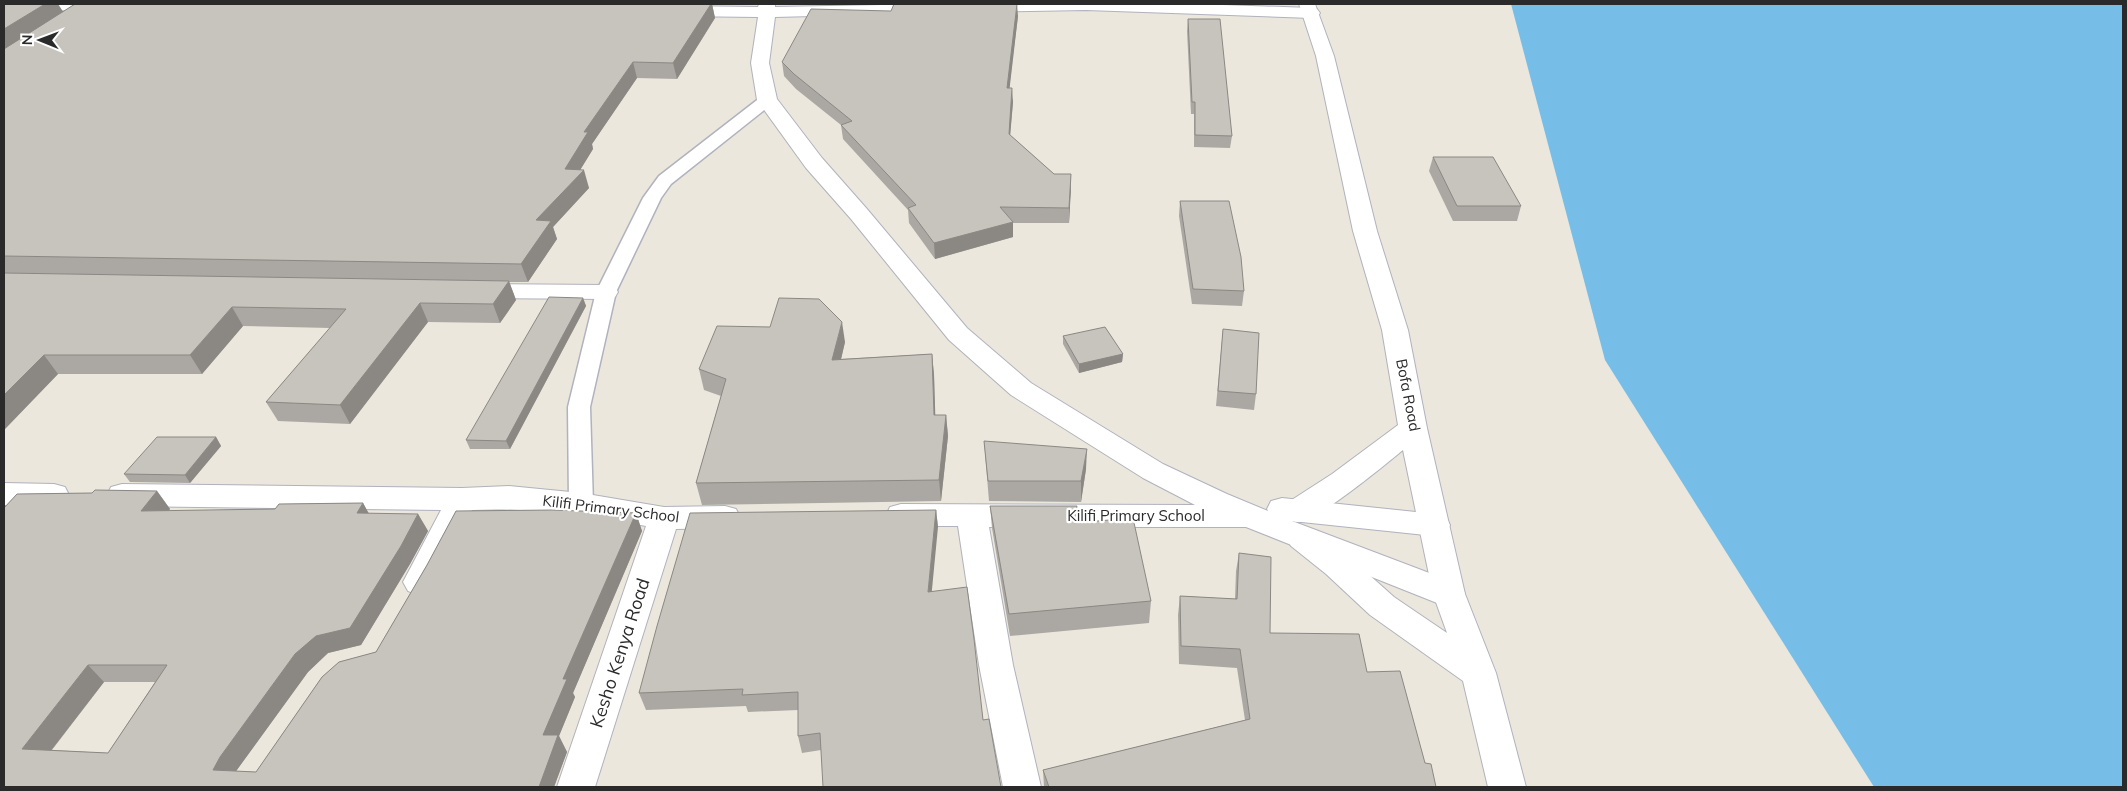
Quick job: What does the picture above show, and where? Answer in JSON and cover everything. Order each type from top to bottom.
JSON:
[{"type":"street","points":[[67,20],[91,5]]},
{"type":"street","points":[[4,6],[130,5]]},
{"type":"street","points":[[658,11],[1086,5],[1309,9]]},
{"type":"street","points":[[766,8],[765,36],[760,64],[766,100],[814,163],[860,214],[958,334],[1021,388],[1153,471],[1249,516],[1300,525],[1435,525]]},
{"type":"street","name":"Bofa Road","points":[[1309,9],[1325,56],[1366,232],[1395,330],[1413,428],[1449,594],[1479,673],[1507,787]]},
{"type":"street","points":[[452,291],[606,292]]},
{"type":"street","points":[[1300,525],[1338,486],[1361,466],[1413,428]]},
{"type":"street","name":"Kilifi Primary School","points":[[4,494],[462,499],[509,497],[581,504],[664,518],[752,517]]},
{"type":"street","points":[[402,609],[424,573],[462,499]]},
{"type":"street","points":[[1216,502],[1300,525],[1449,594]]},
{"type":"street","points":[[972,514],[996,665],[1022,787]]},
{"type":"street","name":"Kilifi Primary School","points":[[870,515],[1249,516]]},
{"type":"street","name":"Kesho Kenya Road","points":[[576,787],[664,518]]},
{"type":"street","points":[[1300,525],[1337,565],[1382,606],[1479,673]]},
{"type":"lane","points":[[581,504],[579,407],[606,292],[652,198],[664,180],[766,100]]},
{"type":"water","points":[[1511,4],[2123,4],[2123,787],[1874,787],[1605,360]]},
{"type":"building","points":[[4,4],[45,4],[4,29]]},
{"type":"building","points":[[75,4],[711,4],[673,63],[633,62],[584,132],[588,132],[565,169],[584,170],[536,220],[551,221],[521,264],[4,256],[4,49]]},
{"type":"building","points":[[894,4],[1017,4],[1007,88],[1012,88],[1009,134],[1054,174],[1071,174],[1069,208],[1000,207],[1013,222],[934,243],[908,208],[916,205],[841,125],[852,121],[782,62],[811,9],[891,11]]},
{"type":"building","points":[[1188,19],[1220,19],[1232,136],[1195,135],[1195,102],[1192,102]]},
{"type":"building","points":[[1433,157],[1493,157],[1521,206],[1457,206]]},
{"type":"building","points":[[1180,201],[1229,201],[1241,257],[1244,291],[1193,289]]},
{"type":"building","points":[[4,273],[509,281],[493,304],[420,303],[340,405],[266,402],[346,309],[232,307],[190,355],[44,355],[4,395]]},
{"type":"building","points":[[549,297],[583,298],[506,441],[466,440]]},
{"type":"building","points":[[779,298],[819,299],[842,322],[832,360],[932,354],[934,415],[946,415],[939,480],[696,483],[726,379],[699,369],[717,326],[770,327]]},
{"type":"building","points":[[1105,327],[1123,354],[1079,364],[1063,336]]},
{"type":"building","points":[[1223,329],[1259,333],[1256,394],[1218,391]]},
{"type":"building","points":[[157,437],[216,437],[185,475],[124,474]]},
{"type":"building","points":[[984,441],[1087,449],[1081,481],[988,481]]},
{"type":"building","points":[[95,490],[157,491],[141,511],[275,509],[279,504],[363,503],[357,513],[418,514],[401,546],[350,628],[316,636],[295,654],[220,757],[213,770],[256,772],[322,677],[339,662],[376,652],[456,511],[553,510],[636,513],[563,679],[567,679],[543,735],[558,735],[539,787],[4,787],[4,508],[17,494],[92,493]],"holes":[[[88,665],[167,665],[108,753],[22,749]]]},
{"type":"building","points":[[990,506],[1077,506],[1074,523],[1133,518],[1151,601],[1009,614]]},
{"type":"building","points":[[936,510],[928,592],[967,587],[983,720],[989,719],[1001,787],[823,787],[820,733],[798,736],[798,692],[742,695],[743,689],[639,693],[690,513]]},
{"type":"building","points":[[1239,553],[1271,557],[1270,633],[1359,634],[1367,672],[1400,671],[1425,763],[1431,764],[1436,787],[1049,787],[1043,770],[1250,719],[1240,649],[1181,646],[1180,596],[1237,599]]}]
